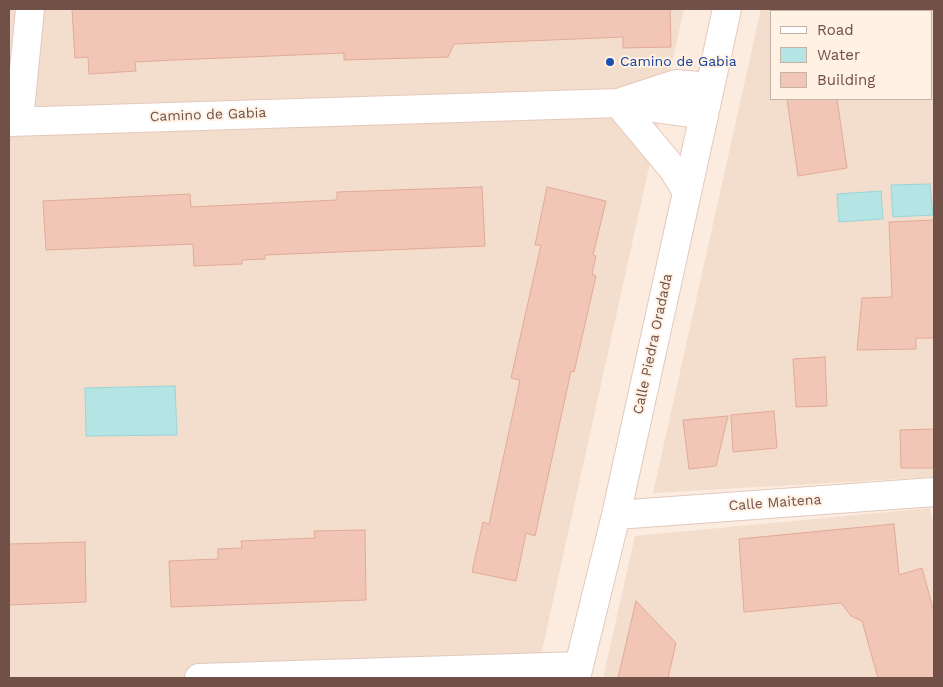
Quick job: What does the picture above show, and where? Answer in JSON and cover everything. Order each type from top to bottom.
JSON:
[{"type":"street","points":[[14,121],[30,9]]},
{"type":"street","name":"Calle Piedra Oradada","points":[[578,672],[616,515],[727,9]]},
{"type":"street","name":"Camino de Gabia","points":[[618,103],[676,84],[710,87]]},
{"type":"street","points":[[618,103],[673,169],[687,192]]},
{"type":"street","name":"Camino de Gabia","points":[[14,121],[618,103],[704,115]]},
{"type":"street","name":"Calle Maitena","points":[[616,515],[934,492]]},
{"type":"street","points":[[199,678],[578,672]]},
{"type":"shaded area","points":[[9,9],[684,9],[536,678],[9,678]]},
{"type":"shaded area","points":[[761,9],[934,9],[934,477],[653,493]]},
{"type":"shaded area","points":[[930,508],[934,526],[934,678],[603,678],[635,536]]},
{"type":"water","points":[[930,184],[933,215],[893,217],[891,185]]},
{"type":"water","points":[[881,191],[883,219],[839,222],[837,194]]},
{"type":"water","points":[[175,386],[177,435],[86,436],[85,388]]},
{"type":"building","points":[[72,9],[670,9],[671,47],[623,48],[623,37],[454,44],[448,57],[344,60],[344,53],[174,60],[135,62],[136,71],[89,74],[88,57],[75,58]]},
{"type":"building","points":[[787,100],[837,100],[847,168],[798,176]]},
{"type":"building","points":[[482,187],[485,246],[265,255],[265,259],[242,260],[242,264],[194,266],[193,244],[46,250],[43,201],[190,194],[191,207],[337,200],[337,192]]},
{"type":"building","points":[[547,187],[606,201],[593,255],[596,256],[592,274],[596,276],[574,372],[571,371],[535,536],[526,533],[516,581],[472,572],[483,522],[489,524],[520,380],[511,378],[541,245],[535,245]]},
{"type":"building","points":[[934,220],[934,338],[916,338],[916,349],[857,350],[862,298],[892,297],[889,222]]},
{"type":"building","points":[[825,357],[827,406],[796,407],[793,359]]},
{"type":"building","points":[[774,411],[777,448],[733,452],[731,415]]},
{"type":"building","points":[[728,416],[716,466],[689,469],[683,420]]},
{"type":"building","points":[[934,429],[934,468],[901,468],[900,430]]},
{"type":"building","points":[[894,524],[899,575],[922,568],[934,612],[934,678],[878,678],[862,621],[851,616],[841,603],[744,612],[739,539]]},
{"type":"building","points":[[365,530],[366,600],[171,607],[169,561],[218,559],[218,549],[242,548],[241,541],[315,538],[314,531]]},
{"type":"building","points":[[85,542],[86,602],[9,605],[9,544]]},
{"type":"building","points":[[636,601],[676,643],[668,678],[618,678]]},
{"type":"place","name":"Camino de Gabia","points":[[610,62]]}]
